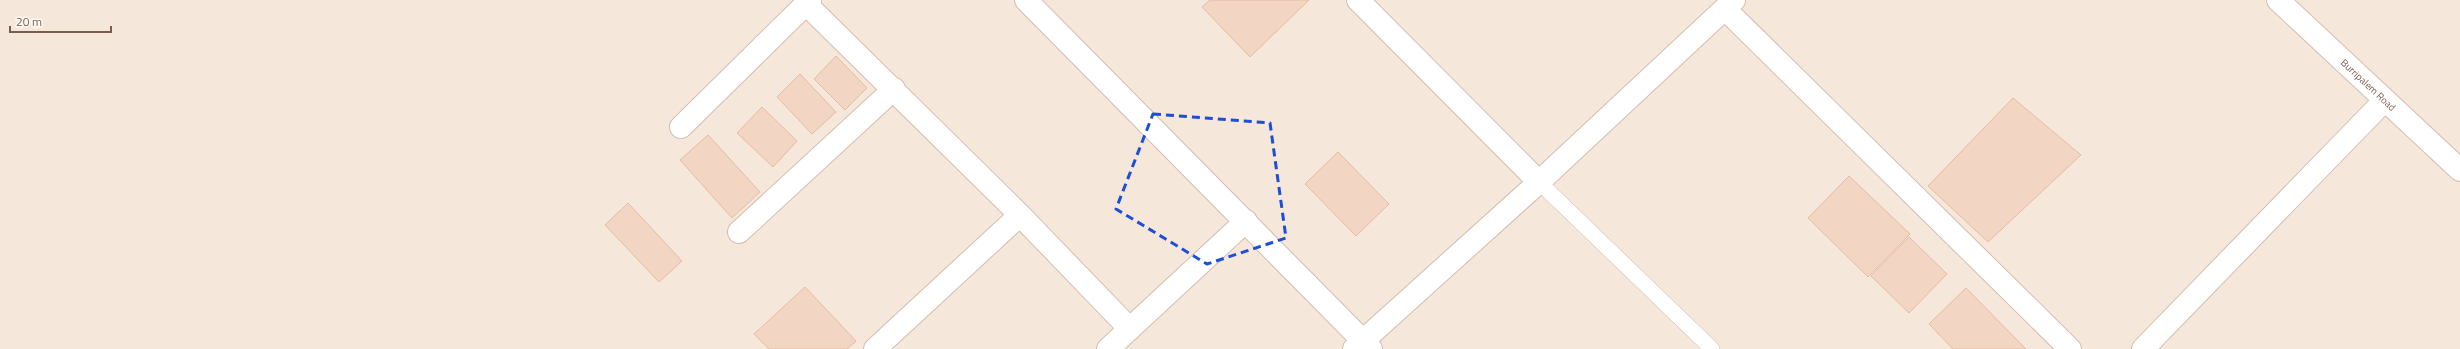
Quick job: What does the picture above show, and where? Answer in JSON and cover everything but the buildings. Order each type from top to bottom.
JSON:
[{"type":"street","points":[[1026,0],[1246,221],[1363,346],[1729,4],[2070,349]]},
{"type":"street","points":[[1358,0],[1539,182]]},
{"type":"street","name":"Burripalem Road","points":[[2278,0],[2460,170]]},
{"type":"street","points":[[681,127],[808,2],[1020,215],[1130,329]]},
{"type":"street","points":[[739,232],[894,89]]},
{"type":"street","points":[[2143,349],[2384,100]]},
{"type":"street","points":[[875,349],[1020,215]]},
{"type":"street","points":[[1108,349],[1246,221]]},
{"type":"lane","points":[[1539,182],[1712,349]]},
{"type":"highlighted area","points":[[1153,114],[1270,123],[1286,238],[1207,264],[1116,209]]},
{"type":"shaded area","points":[[0,0],[2460,0],[2460,349],[0,349]]}]
